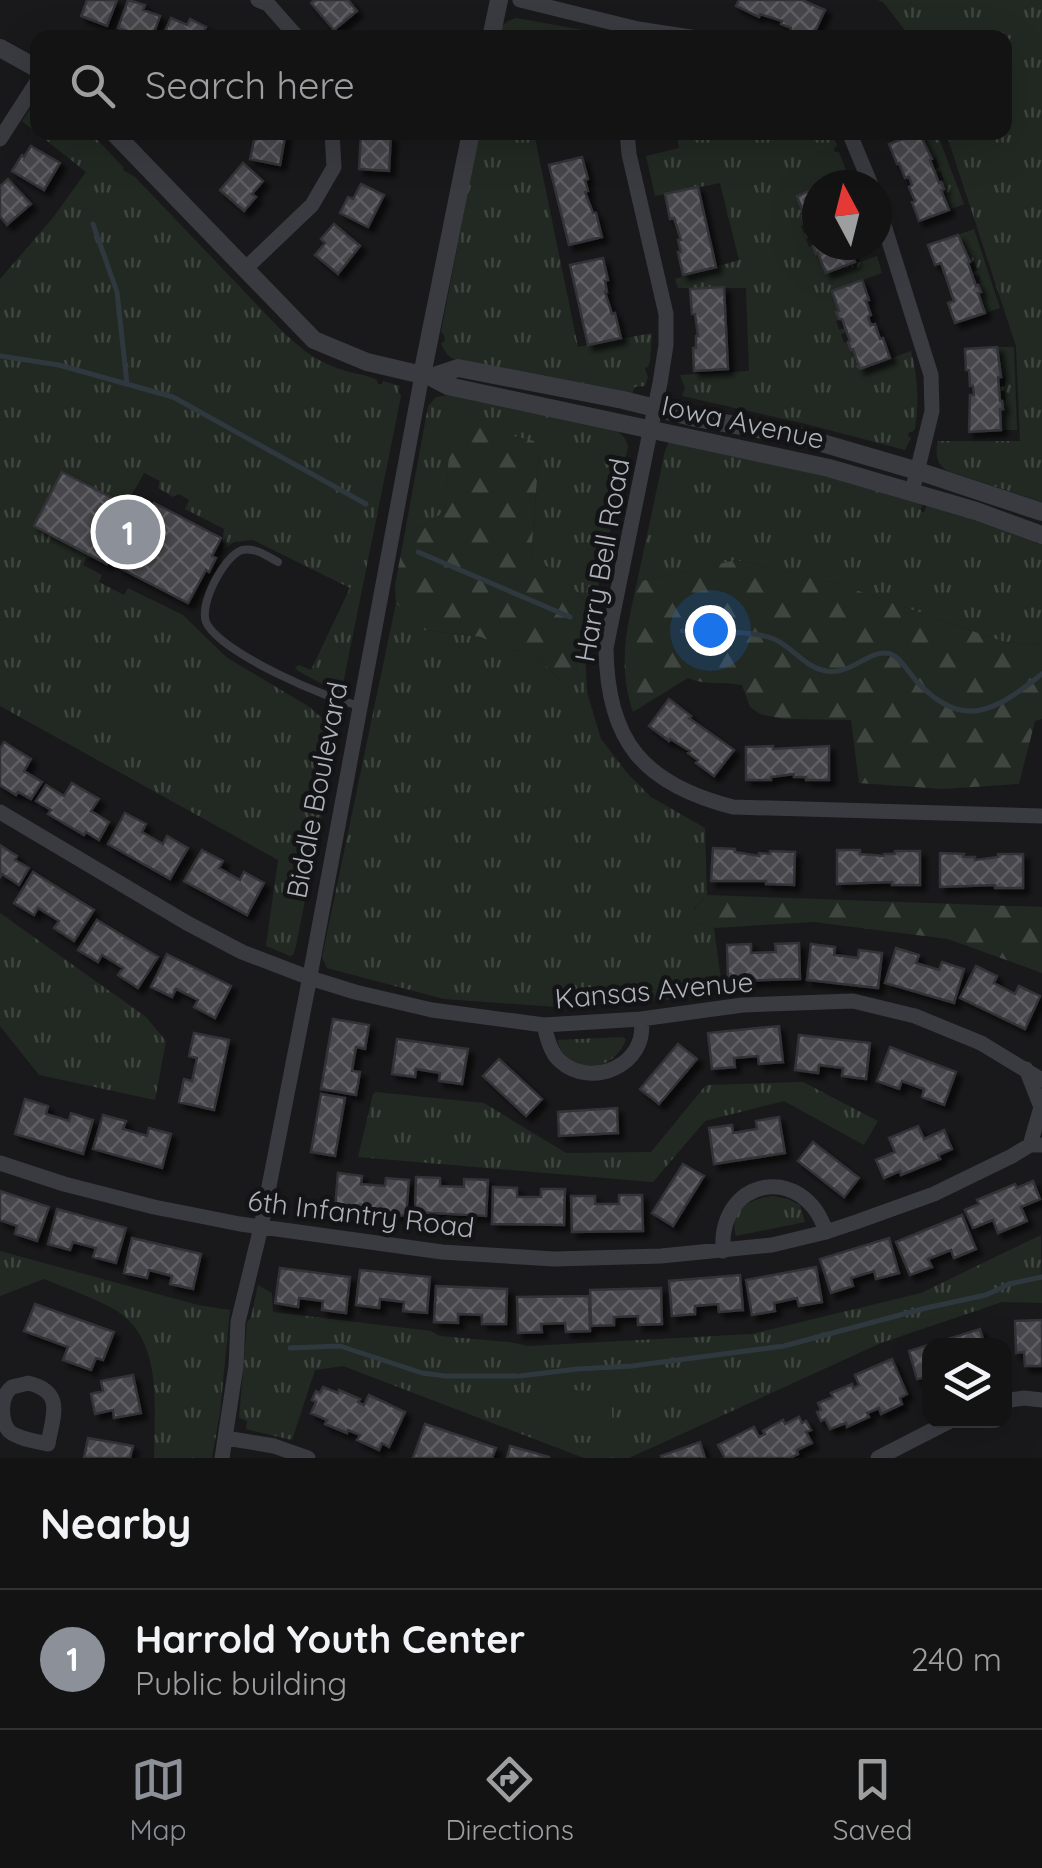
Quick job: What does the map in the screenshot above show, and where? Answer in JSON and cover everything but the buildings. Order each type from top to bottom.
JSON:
[{"type":"street","points":[[258,0],[268,4],[291,30]]},
{"type":"street","points":[[493,30],[499,0]]},
{"type":"street","points":[[520,0],[621,30]]},
{"type":"street","points":[[0,48],[30,65]]},
{"type":"street","points":[[0,138],[30,92]]},
{"type":"street","name":"Iowa Avenue","points":[[121,140],[314,340],[367,362],[426,376],[448,386],[829,468],[976,511],[1042,535]]},
{"type":"street","points":[[245,268],[312,205],[334,167],[332,140]]},
{"type":"street","name":"Biddle Boulevard","points":[[222,1458],[236,1366],[238,1322],[261,1227],[310,978],[470,140]]},
{"type":"street","name":"Harry Bell Road","points":[[627,140],[666,314],[666,346],[606,648],[606,680],[614,714],[628,744],[673,786],[698,798],[733,807],[1042,816]]},
{"type":"street","points":[[852,140],[865,170]]},
{"type":"street","points":[[892,250],[932,375],[932,411],[912,492]]},
{"type":"street","name":"Iowa Avenue","points":[[426,376],[458,368],[798,436],[1042,512]]},
{"type":"street","name":"Kansas Avenue","points":[[0,812],[242,952],[355,992],[432,1010],[544,1024],[641,1019],[743,1005],[853,1002],[915,1016],[981,1043],[1042,1080]]},
{"type":"street","points":[[544,1024],[552,1052],[562,1063],[578,1072],[605,1071],[621,1066],[639,1048],[641,1019]]},
{"type":"street","name":"6th Infantry Road","points":[[0,1163],[154,1207],[261,1227],[442,1252],[537,1258],[722,1251],[772,1245],[826,1232],[934,1194],[1036,1145],[1040,1107],[1026,1069]]},
{"type":"street","points":[[722,1251],[722,1232],[729,1211],[744,1195],[764,1187],[786,1188],[805,1197],[820,1213],[826,1232]]},
{"type":"street","points":[[1012,1400],[1042,1400]]},
{"type":"street","points":[[878,1458],[936,1428]]},
{"type":"street","points":[[226,1438],[274,1446],[308,1458]]},
{"type":"lane","points":[[278,562],[252,549],[228,558],[204,604],[205,620],[215,635],[296,683],[346,704],[362,706]]},
{"type":"green space","points":[[878,0],[1042,0],[1042,502],[948,471],[937,454],[938,441],[1020,441],[1016,346],[948,140],[1012,140],[1012,30],[905,30]]},
{"type":"green space","points":[[516,18],[583,30],[500,30]]},
{"type":"green space","points":[[30,109],[30,127],[22,121]]},
{"type":"green space","points":[[46,140],[98,140],[297,345],[337,368],[373,378],[378,384],[383,381],[400,386],[341,694],[295,667],[311,670],[350,588],[253,540],[234,542],[223,550],[224,529],[185,509],[189,500],[158,488],[160,481],[144,473],[126,505],[62,472],[34,525],[91,555],[83,565],[102,575],[99,582],[124,595],[128,588],[183,615],[226,657],[339,727],[296,946],[290,956],[266,946],[278,860],[0,706],[0,279],[86,172]]},
{"type":"green space","points":[[478,140],[535,140],[578,347],[652,333],[645,386],[635,387],[632,394],[459,361],[446,352],[441,332]]},
{"type":"green space","points":[[677,140],[835,140],[835,152],[839,152],[846,170],[802,170],[802,193],[797,195],[802,209],[802,260],[821,260],[826,274],[866,260],[878,260],[882,273],[832,291],[839,311],[836,321],[839,330],[845,328],[847,332],[841,334],[844,343],[848,342],[853,349],[861,369],[911,351],[917,409],[915,429],[909,432],[911,438],[905,450],[682,396],[685,388],[680,375],[749,371],[746,288],[678,288],[675,279],[739,260],[720,183],[655,196],[646,156],[679,148]]},
{"type":"green space","points":[[922,140],[940,140],[964,204],[949,210],[941,190],[941,171],[934,170],[939,167],[936,158],[927,153]]},
{"type":"green space","points":[[974,229],[1000,308],[985,313],[978,293],[979,275],[972,276],[977,270],[974,261],[970,262],[965,255],[958,235]]},
{"type":"green space","points":[[997,347],[1014,347],[1017,430],[1001,430],[1000,409],[1006,400],[1005,391],[999,391],[999,387],[1005,386],[1005,377],[1001,377],[998,369]]},
{"type":"green space","points":[[455,394],[617,431],[624,437],[628,446],[585,649],[587,692],[601,739],[628,774],[651,797],[705,828],[707,895],[694,908],[695,922],[714,928],[723,996],[557,1007],[444,999],[327,968],[322,957],[396,603],[424,630],[481,637],[509,650],[524,651],[560,680],[576,679],[577,642],[589,606],[562,575],[531,558],[539,455],[450,444],[444,512],[405,532],[428,406],[436,397]]},
{"type":"green space","points":[[478,427],[534,441],[539,454],[531,557],[562,575],[589,606],[577,642],[576,680],[560,680],[524,651],[509,650],[481,637],[424,630],[396,603],[395,585],[405,532],[444,512],[450,444],[456,432]]},
{"type":"green space","points":[[669,442],[747,455],[922,502],[921,512],[928,504],[1034,539],[1038,544],[1042,541],[1042,645],[1004,642],[836,583],[736,560],[637,582]]},
{"type":"green space","points":[[736,560],[836,583],[1004,642],[1042,645],[1042,719],[1035,721],[1019,784],[943,789],[859,783],[851,720],[784,719],[760,714],[750,707],[742,685],[688,678],[633,712],[625,662],[637,582]]},
{"type":"green space","points":[[114,695],[176,729],[159,761],[96,727]]},
{"type":"green space","points":[[707,895],[1042,907],[1042,973],[948,939],[814,922],[714,928],[695,922],[693,917]]},
{"type":"green space","points":[[0,913],[146,1017],[166,1041],[155,1100],[39,1075],[0,1026]]},
{"type":"green space","points":[[626,1039],[612,1059],[591,1066],[570,1060],[557,1040]]},
{"type":"green space","points":[[803,1082],[878,1121],[864,1145],[784,1101],[705,1121],[653,1182],[358,1157],[376,1092],[484,1103],[566,1153],[651,1152],[706,1085]]},
{"type":"green space","points":[[773,1196],[800,1205],[805,1222],[736,1236],[738,1212],[757,1199]]},
{"type":"green space","points":[[1041,1235],[1042,1303],[1002,1302],[881,1343],[629,1458],[584,1458],[343,1366],[315,1370],[292,1440],[246,1429],[247,1421],[239,1418],[247,1322],[258,1285],[272,1293],[273,1312],[528,1346],[752,1334],[921,1293]]},
{"type":"green space","points":[[0,1251],[198,1305],[230,1310],[212,1458],[154,1458],[153,1374],[140,1335],[128,1319],[110,1307],[44,1279],[0,1296]]},
{"type":"green space","points":[[571,1390],[594,1391],[608,1397],[612,1426],[604,1435],[578,1435],[535,1424],[533,1404],[538,1397]]},
{"type":"waterway","points":[[93,224],[117,292],[127,384]]},
{"type":"waterway","points":[[0,356],[59,365],[173,397],[366,504]]},
{"type":"waterway","points":[[418,552],[570,617]]},
{"type":"waterway","points":[[682,631],[765,636],[826,671],[844,669],[876,654],[891,654],[934,697],[965,711],[994,706],[1042,674]]},
{"type":"waterway","points":[[520,1376],[784,1346],[1042,1277]]},
{"type":"waterway","points":[[290,1348],[340,1346],[422,1373],[446,1376],[516,1376]]},
{"type":"place","name":"Harrold Youth Center","points":[[128,532]]}]
